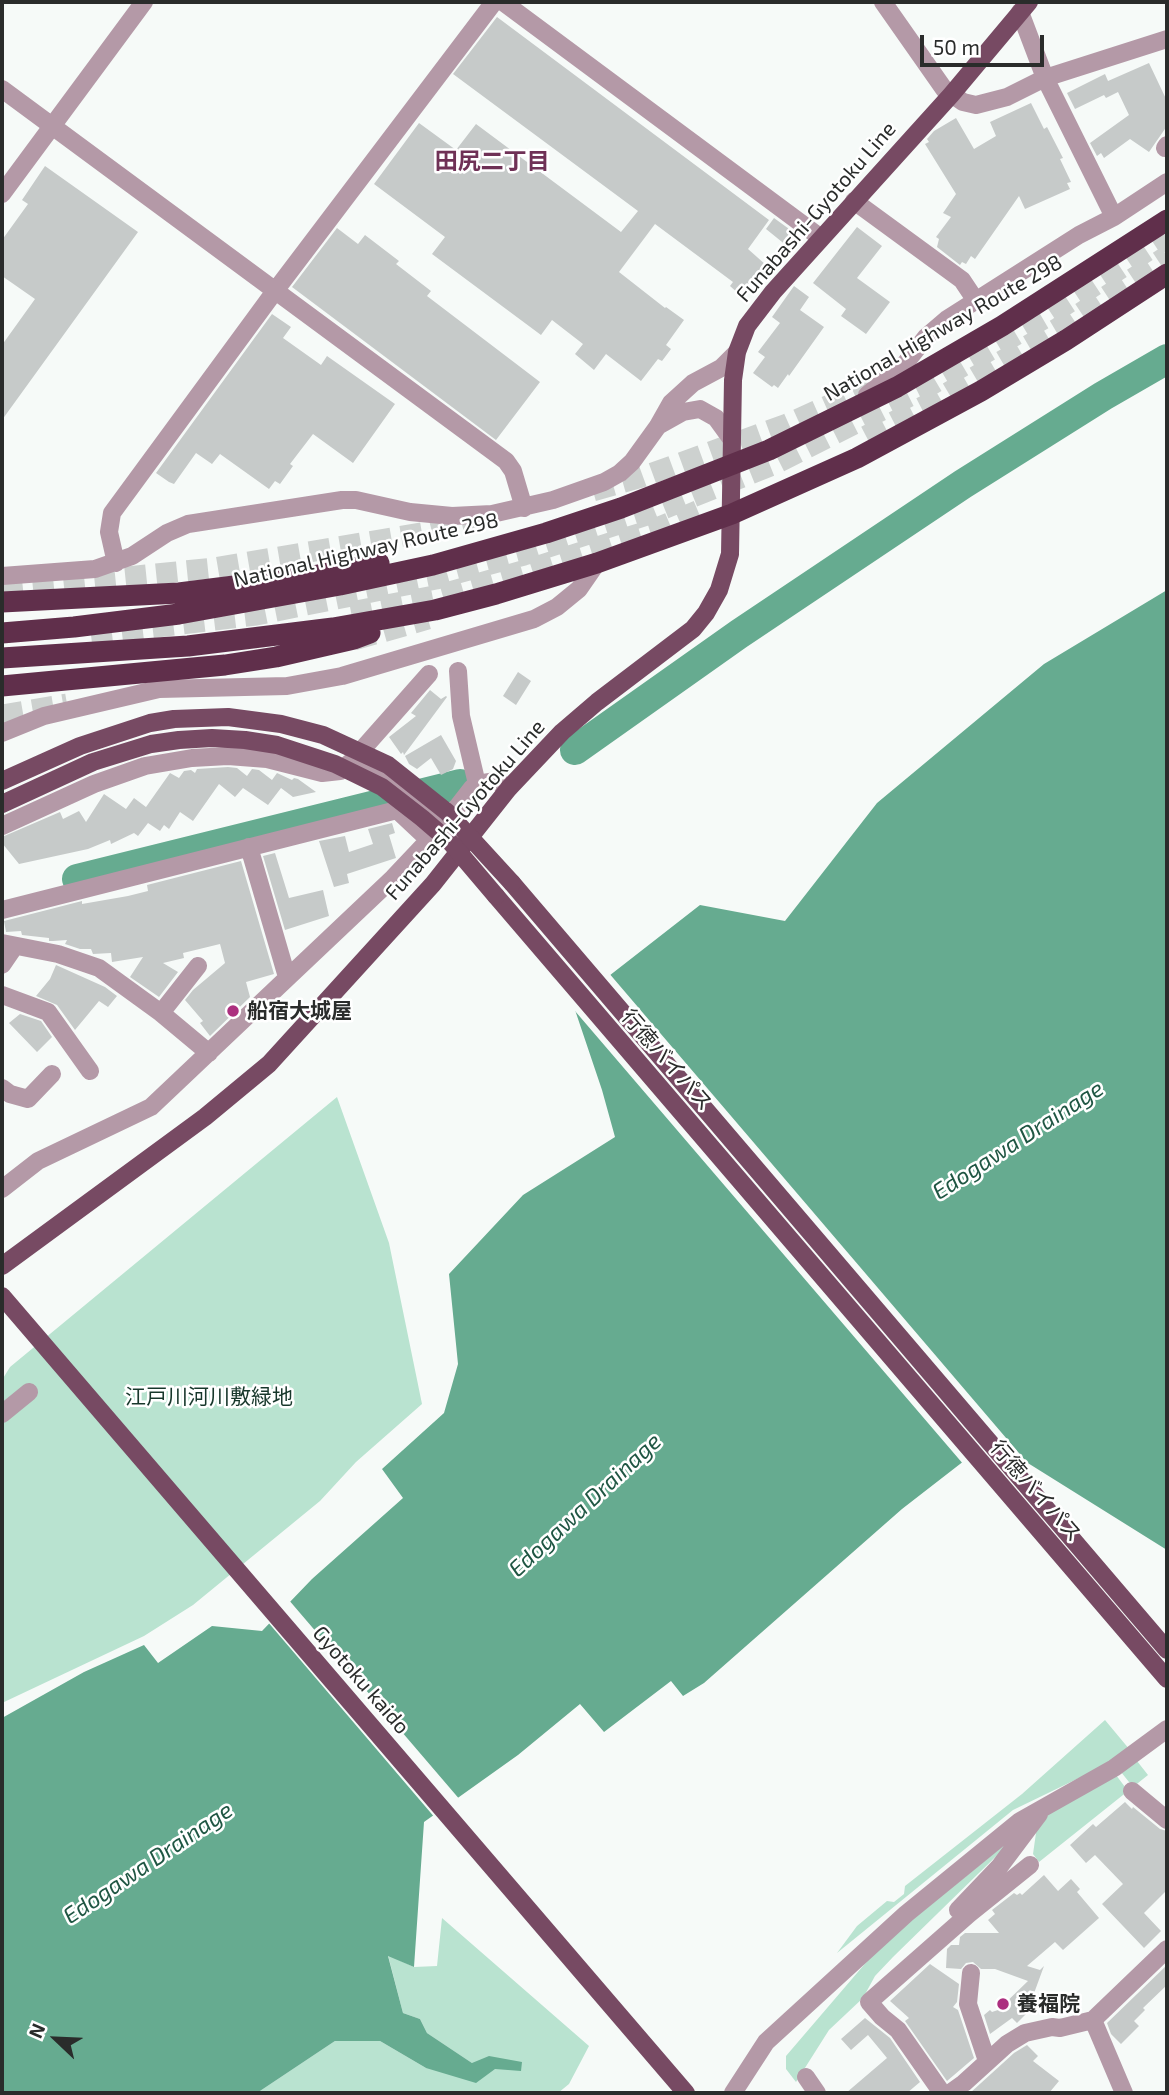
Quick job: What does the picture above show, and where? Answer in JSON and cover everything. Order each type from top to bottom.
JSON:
[{"type":"highway","name":"National Highway Route 298","points":[[2,633],[153,618],[278,598],[433,565],[621,508],[732,465],[845,413],[927,370],[991,333],[1167,220]]},
{"type":"highway","points":[[2,658],[247,640],[333,628],[435,610],[597,563],[732,514],[832,470],[940,414],[1066,340],[1167,274]]},
{"type":"highway","points":[[2,602],[179,593],[258,584],[373,564],[495,548]]},
{"type":"highway","points":[[2,686],[225,665],[276,657],[354,639],[435,610]]},
{"type":"main road","name":"Funabashi-Gyotoku Line","points":[[2,1266],[205,1117],[269,1064],[433,884],[509,788],[562,732],[693,629],[719,590],[729,563],[733,380],[737,352],[756,313],[1025,7]]},
{"type":"main road","name":"行徳バイパス","points":[[2,781],[112,734],[150,723],[202,717],[281,723],[323,735],[378,760],[409,780],[447,811],[512,883],[1167,1650]]},
{"type":"main road","name":"行徳バイパス","points":[[2,804],[119,752],[179,740],[212,738],[246,740],[306,753],[370,781],[408,806],[451,843],[1167,1679]]},
{"type":"main road","name":"Gyotoku kaido","points":[[2,1296],[685,2093]]},
{"type":"street","points":[[2,194],[144,2]]},
{"type":"street","points":[[117,563],[109,532],[112,513],[494,2]]},
{"type":"street","points":[[503,2],[821,238]]},
{"type":"street","points":[[883,2],[944,89],[975,105],[1007,97],[1045,78],[1166,40]]},
{"type":"street","points":[[1025,7],[1045,78],[1114,217]]},
{"type":"street","points":[[2,89],[506,461],[513,471],[523,508]]},
{"type":"street","points":[[845,413],[904,365],[937,327],[1167,182]]},
{"type":"street","points":[[854,201],[962,280],[976,301]]},
{"type":"street","points":[[2,576],[95,569],[117,563],[167,533],[188,524],[341,500],[356,500],[410,512],[452,516],[492,514],[523,508],[604,482],[620,473],[632,462],[671,403],[693,383],[721,368],[737,352]]},
{"type":"street","points":[[658,426],[683,412],[700,409],[716,418],[732,440]]},
{"type":"street","points":[[2,733],[44,716],[159,689],[287,685],[342,676],[534,619],[558,607],[579,589],[597,563]]},
{"type":"street","points":[[458,671],[461,716],[477,784]]},
{"type":"street","points":[[2,826],[94,784],[145,766],[192,758],[228,756],[267,759],[322,773],[340,771],[429,674]]},
{"type":"street","points":[[352,761],[393,784],[443,824]]},
{"type":"street","points":[[2,1189],[38,1161],[151,1107],[393,878],[477,784],[496,781],[509,788]]},
{"type":"street","points":[[2,910],[397,810],[429,840]]},
{"type":"street","points":[[249,847],[287,977]]},
{"type":"street","points":[[2,965],[8,945],[58,954],[99,968],[161,1013],[209,1053]]},
{"type":"street","points":[[161,1013],[198,966]]},
{"type":"street","points":[[2,995],[48,1012],[90,1071]]},
{"type":"street","points":[[2,1088],[9,1094],[27,1099],[52,1074]]},
{"type":"street","points":[[2,1415],[29,1392]]},
{"type":"street","points":[[733,2093],[766,2042],[884,1933],[999,1836],[1020,1821],[1119,1765],[1167,1729]]},
{"type":"street","points":[[1132,1791],[1167,1820]]},
{"type":"street","points":[[915,1960],[933,1936],[1000,1866],[1041,1811]]},
{"type":"street","points":[[942,2093],[898,2030],[869,2002],[915,1960],[1030,1865]]},
{"type":"street","points":[[950,2093],[1007,2044],[1025,2033],[1093,2020],[1167,1949]]},
{"type":"street","points":[[971,1973],[968,2004],[987,2061]]},
{"type":"street","points":[[1093,2020],[1124,2093]]},
{"type":"street","points":[[806,2077],[817,2093]]},
{"type":"green space","name":"江戸川河川敷緑地","points":[[337,1097],[389,1243],[422,1404],[356,1462],[320,1501],[193,1605],[144,1636],[2,1703],[2,1380],[10,1367]]},
{"type":"green space","points":[[1105,1720],[1130,1750],[1108,1764],[1013,1810],[837,1953],[857,1926],[887,1901],[894,1902],[904,1894],[905,1886],[1022,1794]]},
{"type":"green space","points":[[1137,1761],[1148,1775],[1133,1787],[1121,1772]]},
{"type":"green space","points":[[1116,1775],[1128,1791],[1039,1862],[1033,1854],[1038,1819]]},
{"type":"green space","points":[[1025,1828],[875,1976],[863,1998],[829,2030],[796,2082],[786,2069],[786,2056],[881,1945]]},
{"type":"green space","points":[[442,1918],[589,2046],[569,2084],[558,2093],[257,2093],[335,2041],[380,2041],[426,2068],[472,2063],[427,2033],[420,2019],[403,2013],[388,1955],[414,1967],[437,1966]]},
{"type":"water","name":"Edogawa Drainage","points":[[1167,590],[1167,1550],[991,1440],[902,1509],[704,1683],[683,1696],[671,1681],[604,1732],[580,1704],[518,1755],[424,1822],[414,1967],[388,1956],[403,2013],[420,2019],[427,2033],[472,2063],[489,2056],[522,2062],[521,2071],[495,2069],[476,2083],[426,2068],[380,2041],[335,2041],[257,2093],[2,2093],[2,1718],[84,1672],[144,1645],[158,1663],[212,1626],[262,1631],[312,1579],[403,1498],[382,1469],[444,1413],[458,1364],[449,1274],[523,1195],[615,1137],[573,1004],[700,905],[785,921],[877,803],[1044,664]]},
{"type":"pier","points":[[608,972],[1036,1473],[991,1445],[964,1465],[569,1004]]},
{"type":"pier","points":[[288,1599],[461,1801],[436,1819],[267,1621]]},
{"type":"building","points":[[497,17],[769,220],[748,249],[766,265],[739,294],[730,286],[733,282],[655,224],[619,272],[684,320],[666,345],[671,349],[662,361],[658,359],[641,381],[606,354],[594,370],[575,354],[583,344],[552,320],[541,335],[432,254],[445,237],[374,184],[419,123],[456,150],[476,124],[621,232],[638,211],[453,74]]},
{"type":"building","points":[[1149,63],[1167,101],[1167,126],[1149,152],[1130,139],[1104,158],[1101,153],[1097,156],[1090,143],[1129,115],[1118,92],[1106,98],[1104,95],[1075,109],[1067,93],[1105,74],[1108,81]]},
{"type":"building","points":[[1031,103],[1063,158],[1060,159],[1071,182],[1067,183],[1070,189],[1025,209],[1019,196],[975,259],[971,256],[966,264],[962,262],[960,265],[937,247],[939,239],[936,237],[951,217],[943,213],[956,194],[925,144],[929,142],[927,139],[934,131],[956,118],[974,149],[996,136],[990,122]]},
{"type":"building","points":[[45,166],[138,232],[2,420],[2,345],[35,299],[2,276],[2,240],[28,204],[22,200]]},
{"type":"building","points":[[774,218],[796,234],[787,246],[766,229]]},
{"type":"building","points":[[857,227],[882,246],[857,278],[890,302],[866,334],[841,316],[846,309],[813,283]]},
{"type":"building","points":[[337,228],[358,244],[365,235],[399,261],[396,264],[431,291],[427,296],[540,382],[496,440],[292,287]]},
{"type":"building","points":[[794,286],[809,297],[800,310],[824,327],[789,376],[788,374],[778,388],[774,385],[772,387],[753,373],[765,357],[758,352],[780,323],[772,317]]},
{"type":"building","points":[[272,314],[291,327],[283,338],[321,365],[327,356],[395,404],[353,463],[313,434],[290,464],[293,466],[280,484],[275,481],[269,489],[220,454],[212,464],[196,453],[174,484],[169,482],[156,473]]},
{"type":"building","points":[[518,672],[531,681],[516,705],[503,696]]},
{"type":"building","points":[[430,690],[441,699],[447,697],[404,755],[403,752],[401,754],[389,737],[416,716],[411,713]]},
{"type":"building","points":[[441,735],[456,761],[453,769],[441,775],[431,758],[417,769],[409,764],[405,756]]},
{"type":"building","points":[[237,768],[247,776],[252,769],[259,770],[272,780],[277,773],[292,780],[298,779],[316,792],[293,797],[281,788],[268,805],[243,788],[235,797],[219,784],[193,821],[180,812],[169,829],[164,825],[160,831],[148,823],[138,836],[134,833],[111,844],[110,840],[88,849],[19,864],[2,843],[2,837],[60,812],[63,819],[79,811],[86,822],[104,794],[126,809],[134,798],[146,807],[170,773],[179,778],[184,771],[191,770],[195,773],[197,769]]},
{"type":"building","points":[[392,823],[395,833],[389,835],[396,858],[347,874],[349,883],[334,887],[319,841],[345,836],[349,852],[373,844],[368,829]]},
{"type":"building","points":[[275,853],[289,898],[323,890],[329,916],[285,930],[263,856]]},
{"type":"building","points":[[241,861],[274,974],[246,982],[250,997],[210,1036],[200,1023],[203,1021],[185,1000],[225,963],[220,944],[183,953],[184,958],[163,963],[178,972],[159,997],[130,977],[143,957],[112,962],[111,953],[93,954],[91,949],[65,944],[67,940],[49,941],[49,938],[22,935],[21,931],[6,932],[4,921],[82,901],[82,904],[148,891],[147,885]]},
{"type":"building","points":[[56,965],[105,987],[117,996],[108,1007],[99,1001],[75,1030],[57,1005],[36,996],[50,979]]},
{"type":"building","points":[[20,1014],[41,1021],[52,1037],[37,1052],[9,1023]]},
{"type":"building","points":[[1125,1802],[1160,1829],[1167,1831],[1167,1890],[1144,1913],[1161,1931],[1144,1948],[1102,1904],[1123,1884],[1095,1855],[1086,1863],[1070,1845],[1093,1824],[1096,1827]]},
{"type":"building","points":[[1044,1875],[1058,1891],[1071,1879],[1080,1889],[1077,1892],[1099,1918],[1063,1950],[1055,1942],[1027,1966],[1040,1970],[1044,1966],[1033,1996],[1038,2002],[1017,2023],[1012,2018],[990,2034],[984,2015],[990,2010],[998,2010],[1028,1981],[995,1969],[981,1969],[973,1962],[966,1963],[961,1969],[946,1968],[947,1949],[951,1945],[959,1945],[960,1937],[965,1933],[999,1933],[988,1920],[995,1914],[992,1910],[1014,1893],[1022,1895]]},
{"type":"building","points":[[930,1964],[959,1984],[957,2002],[953,2007],[958,2010],[974,2058],[947,2081],[905,2021],[909,2018],[890,2001]]},
{"type":"building","points":[[1167,1965],[1167,1985],[1143,2008],[1145,2010],[1134,2021],[1139,2026],[1121,2044],[1111,2034],[1107,2023]]},
{"type":"building","points":[[865,2018],[890,2038],[920,2082],[907,2093],[846,2093],[887,2058],[868,2035],[851,2050],[841,2039]]},
{"type":"building","points":[[1027,2045],[1038,2056],[1033,2061],[1059,2081],[1049,2093],[970,2093],[1014,2053]]},
{"type":"waterway","points":[[575,750],[739,634],[963,484],[1167,359]]},
{"type":"waterway","points":[[77,879],[460,784]]},
{"type":"tunnel","points":[[91,635],[256,615],[436,579],[524,555],[653,513],[775,464],[926,388],[1050,315],[1167,238]]},
{"type":"tunnel","points":[[866,436],[932,402],[1058,328],[1167,256]]},
{"type":"tunnel","points":[[593,491],[642,477],[787,424],[883,381]]},
{"type":"tunnel","points":[[351,612],[439,595],[529,569],[657,528],[702,509]]},
{"type":"tunnel","points":[[2,590],[214,568],[427,532],[484,518]]},
{"type":"tunnel","points":[[354,640],[428,619]]},
{"type":"tunnel","points":[[2,715],[67,704]]},
{"type":"place","name":"船宿大城屋","points":[[233,1011]]},
{"type":"place","name":"養福院","points":[[1003,2004]]},
{"type":"district","name":"田尻二丁目","points":[[492,161]]}]
